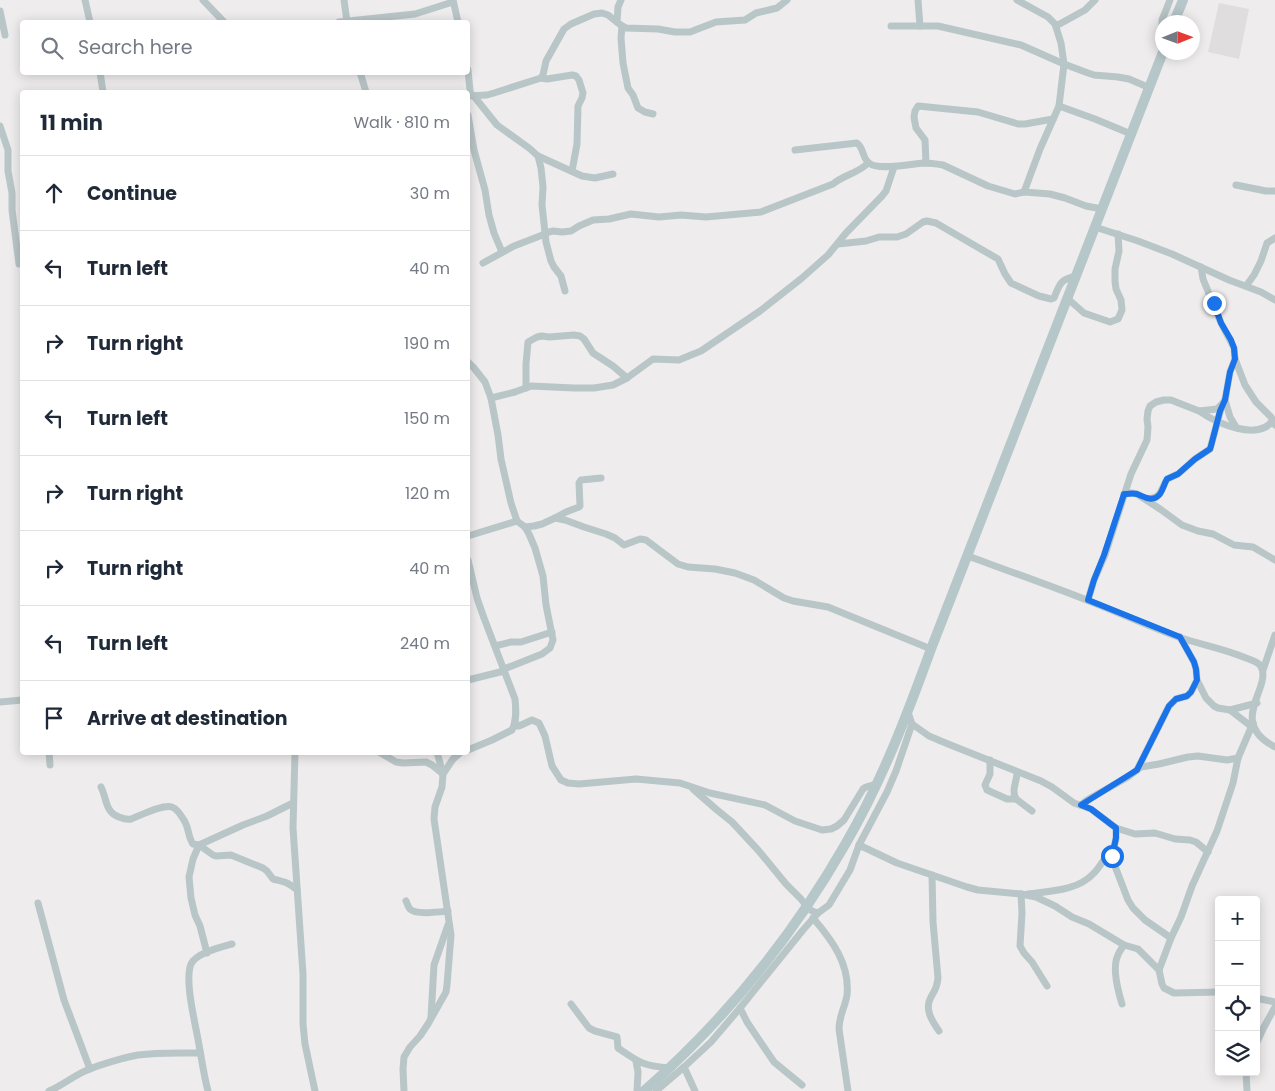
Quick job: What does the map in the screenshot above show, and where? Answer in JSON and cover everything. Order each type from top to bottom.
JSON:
[{"type":"main road","points":[[1177,15],[1183,0]]},
{"type":"main road","points":[[644,1091],[693,1045],[744,990],[778,948],[847,842],[876,784],[908,712],[1160,60]]},
{"type":"street","points":[[85,0],[90,20]]},
{"type":"street","points":[[203,0],[222,20]]},
{"type":"street","points":[[344,0],[344,20]]},
{"type":"street","points":[[602,13],[619,24],[633,29],[658,28],[675,32],[690,32],[716,22],[745,20],[756,13],[777,8],[786,0]]},
{"type":"street","points":[[918,0],[920,26]]},
{"type":"street","points":[[1017,0],[1048,17],[1056,26],[1064,64],[1059,106],[1024,192]]},
{"type":"street","points":[[1056,26],[1086,10],[1094,0]]},
{"type":"street","points":[[1164,15],[1170,0]]},
{"type":"street","points":[[362,20],[415,14],[453,1],[458,20]]},
{"type":"street","points":[[541,78],[546,62],[564,29],[586,17],[602,13],[620,4],[619,24],[623,64],[628,88],[638,108],[653,114]]},
{"type":"street","points":[[0,11],[5,35]]},
{"type":"street","points":[[891,26],[938,26],[1021,45],[1094,75],[1124,78],[1150,88]]},
{"type":"street","points":[[100,75],[103,90]]},
{"type":"street","points":[[361,75],[365,90]]},
{"type":"street","points":[[468,75],[470,90]]},
{"type":"street","points":[[470,95],[487,95],[541,78],[576,76],[582,86],[583,93],[578,106],[577,144],[572,171]]},
{"type":"street","points":[[470,95],[497,125],[530,148],[538,156],[582,176],[595,178],[612,174]]},
{"type":"street","points":[[926,163],[925,140],[916,128],[914,117],[918,106],[978,112],[1018,124],[1053,120]]},
{"type":"street","points":[[1059,106],[1131,134]]},
{"type":"street","points":[[0,126],[8,150],[8,171],[19,264]]},
{"type":"street","points":[[470,127],[489,215],[502,252]]},
{"type":"street","points":[[795,150],[857,143],[860,145],[868,163]]},
{"type":"street","points":[[538,156],[543,187],[542,205],[545,234],[551,261],[561,276],[565,291]]},
{"type":"street","points":[[483,263],[502,252],[545,234],[554,231],[567,232],[593,220],[609,219],[631,214],[659,217],[681,214],[706,217],[761,212],[833,184],[840,178],[859,170],[868,163]]},
{"type":"street","points":[[868,163],[894,167],[926,163],[943,165],[982,184],[1010,193],[1050,194],[1086,206],[1102,209]]},
{"type":"street","points":[[491,398],[531,386],[594,388],[613,385],[627,378],[653,359],[679,360],[701,351],[774,301],[828,255],[886,191],[894,167]]},
{"type":"street","points":[[1236,185],[1266,192],[1275,191]]},
{"type":"street","points":[[838,244],[866,241],[879,237],[901,236],[927,221],[936,223],[998,259],[1005,274],[1012,283],[1039,296],[1054,298],[1062,281],[1076,276]]},
{"type":"street","points":[[1095,227],[1157,248],[1261,292],[1275,300]]},
{"type":"street","points":[[1067,298],[1084,313],[1110,322],[1118,319],[1121,314],[1122,305],[1115,281],[1115,269],[1119,251],[1118,234]]},
{"type":"street","points":[[1246,286],[1254,275],[1267,243],[1275,238]]},
{"type":"street","points":[[1088,600],[1131,474],[1146,440],[1148,410],[1150,406],[1156,402],[1171,400],[1236,428],[1251,431],[1269,426],[1274,422],[1245,386],[1235,359],[1234,348],[1221,323],[1203,279],[1201,267]]},
{"type":"street","points":[[526,388],[528,342],[542,336],[580,336],[593,353],[627,378]]},
{"type":"street","points":[[1146,499],[1158,496],[1167,479],[1178,474],[1210,449],[1235,359]]},
{"type":"street","points":[[470,364],[485,382],[491,398],[501,459],[511,503],[517,520],[525,527],[529,534],[543,576],[546,605],[553,640],[552,645],[542,654],[504,670],[470,679]]},
{"type":"street","points":[[1199,411],[1216,409],[1224,402]]},
{"type":"street","points":[[1224,402],[1236,428]]},
{"type":"street","points":[[525,527],[534,526],[579,508],[578,484],[581,480],[601,478]]},
{"type":"street","points":[[1124,494],[1137,494],[1182,525],[1212,534],[1234,545],[1253,547],[1275,560]]},
{"type":"street","points":[[555,518],[606,534],[624,545],[640,539],[646,540],[683,566],[735,573],[754,580],[784,598],[828,607],[931,649]]},
{"type":"street","points":[[470,535],[517,520]]},
{"type":"street","points":[[968,556],[1088,600],[1180,637],[1238,655],[1261,666],[1265,680],[1252,725],[1238,758],[1217,832],[1192,886],[1159,970],[1164,988],[1174,993],[1215,992]]},
{"type":"street","points":[[470,568],[477,598],[515,699],[515,721],[514,726],[509,732],[470,749]]},
{"type":"street","points":[[495,646],[510,642],[521,642],[552,632]]},
{"type":"street","points":[[1263,670],[1275,636]]},
{"type":"street","points":[[1180,637],[1194,662],[1197,680],[1209,702],[1218,708],[1230,710],[1257,703]]},
{"type":"street","points":[[1137,770],[1169,706],[1176,699],[1187,696],[1197,680]]},
{"type":"street","points":[[0,702],[20,703]]},
{"type":"street","points":[[1230,710],[1252,725],[1262,740],[1275,747]]},
{"type":"street","points":[[908,712],[912,724],[919,730],[1041,781],[1074,803],[1091,809],[1116,828],[1135,834],[1155,833],[1175,839],[1190,840],[1196,842],[1208,852]]},
{"type":"street","points":[[515,721],[517,726],[532,720],[540,722],[552,766],[561,780],[568,783],[612,782],[628,779],[680,783],[721,796],[761,804],[795,821],[822,830],[837,826],[844,820],[863,790],[876,784]]},
{"type":"street","points":[[656,1091],[684,1068],[710,1042],[803,930],[835,897],[850,870],[866,831],[887,792],[912,724]]},
{"type":"street","points":[[49,755],[50,765]]},
{"type":"street","points":[[295,755],[293,828],[303,974],[303,1024],[305,1044],[315,1091]]},
{"type":"street","points":[[384,755],[396,762],[426,762],[443,774]]},
{"type":"street","points":[[404,1091],[404,1058],[410,1047],[420,1036],[446,992],[447,985],[451,935],[434,819],[435,807],[442,787],[443,774],[438,755]]},
{"type":"street","points":[[443,774],[458,755]]},
{"type":"street","points":[[1081,805],[1142,767],[1198,756],[1227,760],[1238,758]]},
{"type":"street","points":[[990,760],[990,774],[985,785],[987,790],[1006,798],[1016,799],[1032,810]]},
{"type":"street","points":[[1016,799],[1014,790],[1018,772]]},
{"type":"street","points":[[691,787],[732,822],[812,911],[842,960],[847,993],[839,1020],[839,1029],[848,1091]]},
{"type":"street","points":[[101,788],[108,810],[117,817],[127,820],[171,806],[176,809],[185,823],[193,844],[199,845],[213,855],[231,855],[263,868],[273,879],[285,881],[297,890]]},
{"type":"street","points":[[207,952],[195,915],[189,877],[193,859],[199,845],[267,816],[293,802]]},
{"type":"street","points":[[1116,828],[1113,861],[1128,900],[1145,920],[1171,938]]},
{"type":"street","points":[[866,831],[870,845],[875,852]]},
{"type":"street","points":[[859,846],[897,863],[978,890],[1036,897],[1089,924],[1124,945],[1138,949],[1159,970]]},
{"type":"street","points":[[1022,895],[1069,888],[1080,883],[1093,875],[1113,848]]},
{"type":"street","points":[[932,874],[938,978],[937,988],[929,1001],[929,1012],[939,1031]]},
{"type":"street","points":[[1022,895],[1020,946],[1047,986]]},
{"type":"street","points":[[406,901],[411,911],[418,913],[448,911]]},
{"type":"street","points":[[38,904],[64,1000],[90,1069]]},
{"type":"street","points":[[431,1017],[434,965],[449,920]]},
{"type":"street","points":[[208,1091],[190,998],[191,964],[195,959],[207,952],[232,944]]},
{"type":"street","points":[[1122,1004],[1119,995],[1116,966],[1117,957],[1124,945]]},
{"type":"street","points":[[1260,999],[1275,1002]]},
{"type":"street","points":[[571,1004],[589,1028],[595,1032],[617,1037],[618,1048],[636,1061],[655,1068],[670,1068]]},
{"type":"street","points":[[1260,1036],[1275,1007]]},
{"type":"street","points":[[740,1008],[747,1022],[774,1062],[802,1086]]},
{"type":"street","points":[[49,1091],[90,1069],[136,1055],[200,1053]]},
{"type":"street","points":[[636,1061],[638,1072],[637,1091]]},
{"type":"street","points":[[684,1068],[695,1091]]},
{"type":"street","points":[[1246,1076],[1247,1091]]},
{"type":"shaded area","points":[[1219,3],[1249,9],[1239,59],[1208,52]]},
{"type":"route","points":[[1112,856],[1116,828],[1099,814],[1081,805],[1137,770],[1169,706],[1176,699],[1187,696],[1191,692],[1197,680],[1197,674],[1194,662],[1180,637],[1088,600],[1118,517],[1124,494],[1137,494],[1146,499],[1158,496],[1167,479],[1176,476],[1210,449],[1235,359],[1234,348],[1221,323],[1214,303]]}]
